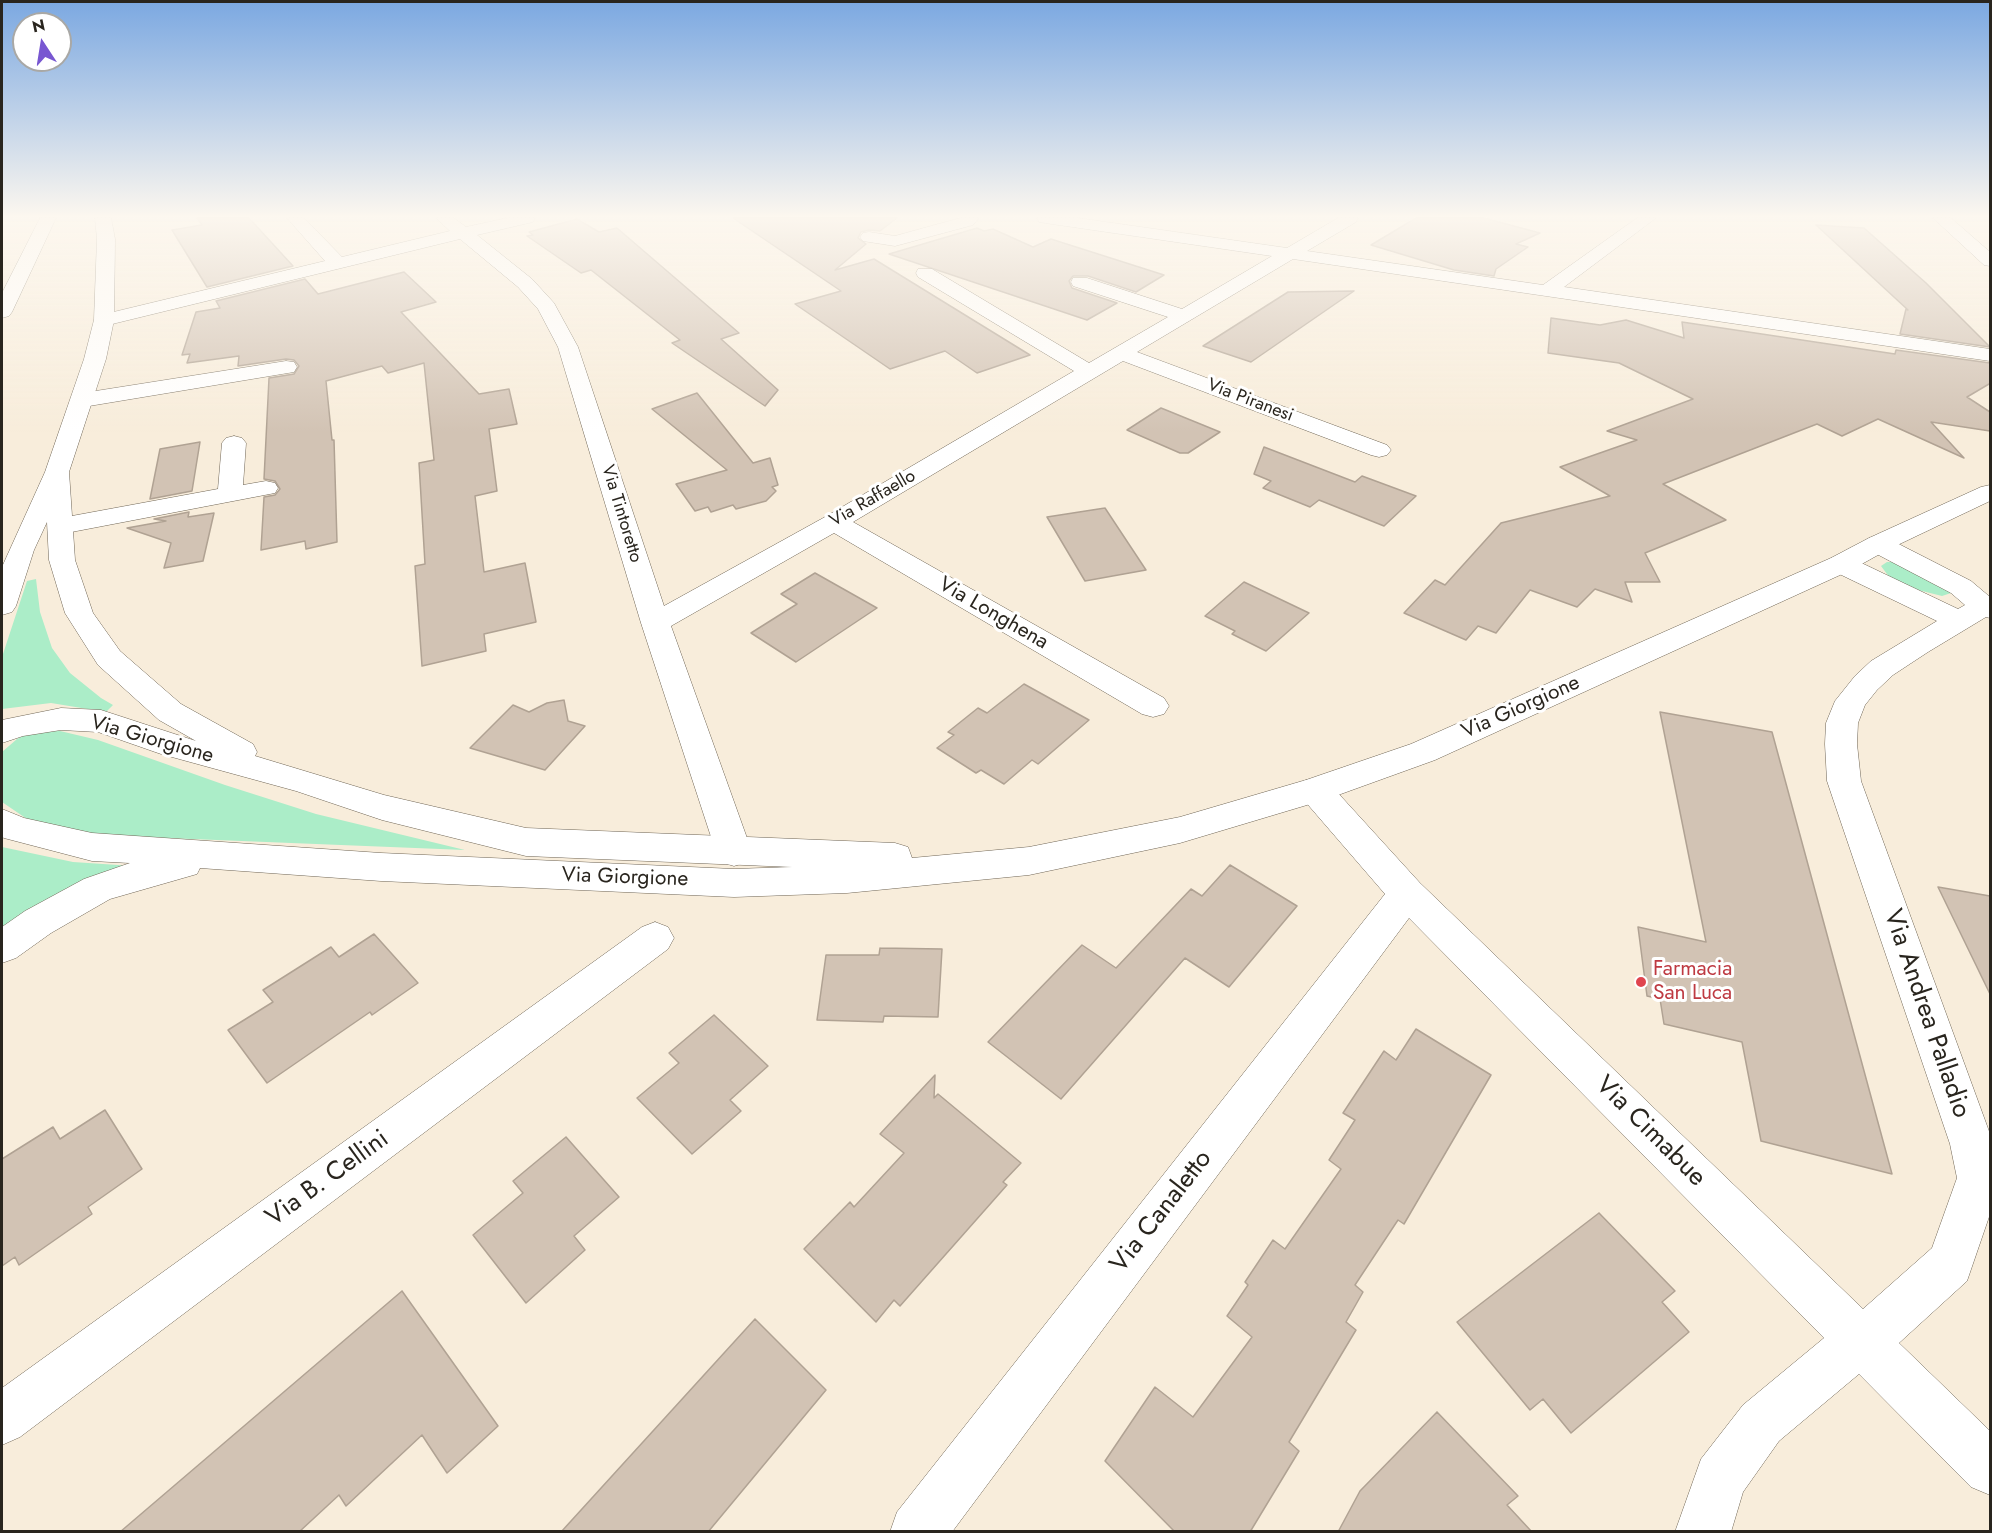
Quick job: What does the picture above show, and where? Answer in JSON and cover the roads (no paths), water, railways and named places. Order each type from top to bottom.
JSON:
[{"type":"street","points":[[2,312],[13,290]]},
{"type":"street","name":"Via Giorgione","points":[[2,606],[21,550],[57,472],[83,400],[104,320],[105,290]]},
{"type":"street","points":[[104,320],[234,290]]},
{"type":"street","name":"Via Tintoretto","points":[[531,290],[547,307],[568,347],[655,623],[734,852]]},
{"type":"street","points":[[953,290],[1090,372]]},
{"type":"street","points":[[1103,290],[1184,316]]},
{"type":"street","name":"Via Raffaello","points":[[655,623],[834,522],[1229,290]]},
{"type":"street","points":[[1545,290],[1990,355]]},
{"type":"street","name":"Via Piranesi","points":[[1121,353],[1379,450]]},
{"type":"street","points":[[83,400],[286,367]]},
{"type":"street","points":[[230,495],[234,443]]},
{"type":"street","name":"Via Giorgione","points":[[57,472],[62,560],[79,613],[109,658],[170,712],[239,751],[302,781]]},
{"type":"street","points":[[61,526],[266,488]]},
{"type":"street","name":"Via Giorgione","points":[[2,822],[16,829],[92,847],[427,869],[734,882],[846,879],[1029,861],[1180,830],[1315,790],[1423,752],[1841,564],[1878,544],[1990,492]]},
{"type":"street","name":"Via Longhena","points":[[834,522],[1153,706]]},
{"type":"street","points":[[1878,544],[1961,587],[1977,612]]},
{"type":"street","points":[[1841,564],[1977,612]]},
{"type":"street","name":"Via Andrea Palladio","points":[[1703,1532],[1720,1478],[1761,1423],[1835,1359],[1862,1342],[1950,1264],[1980,1178],[1972,1144],[1844,781],[1842,723],[1851,701],[1882,668],[1977,612]]},
{"type":"street","name":"Via Giorgione","points":[[2,732],[18,726],[61,719],[101,721],[172,746],[302,781],[382,807],[526,842],[734,852],[1029,861]]},
{"type":"street","name":"Via Cimabue","points":[[1315,790],[1407,894],[1990,1468]]},
{"type":"street","name":"Via Giorgione","points":[[2,947],[38,922],[97,890],[141,874],[220,857]]},
{"type":"street","name":"Via Canaletto","points":[[918,1532],[1407,894]]},
{"type":"street","name":"Via B. Cellini","points":[[2,1419],[655,939]]},
{"type":"place","name":"Farmacia San Luca","points":[[1641,982]]}]
